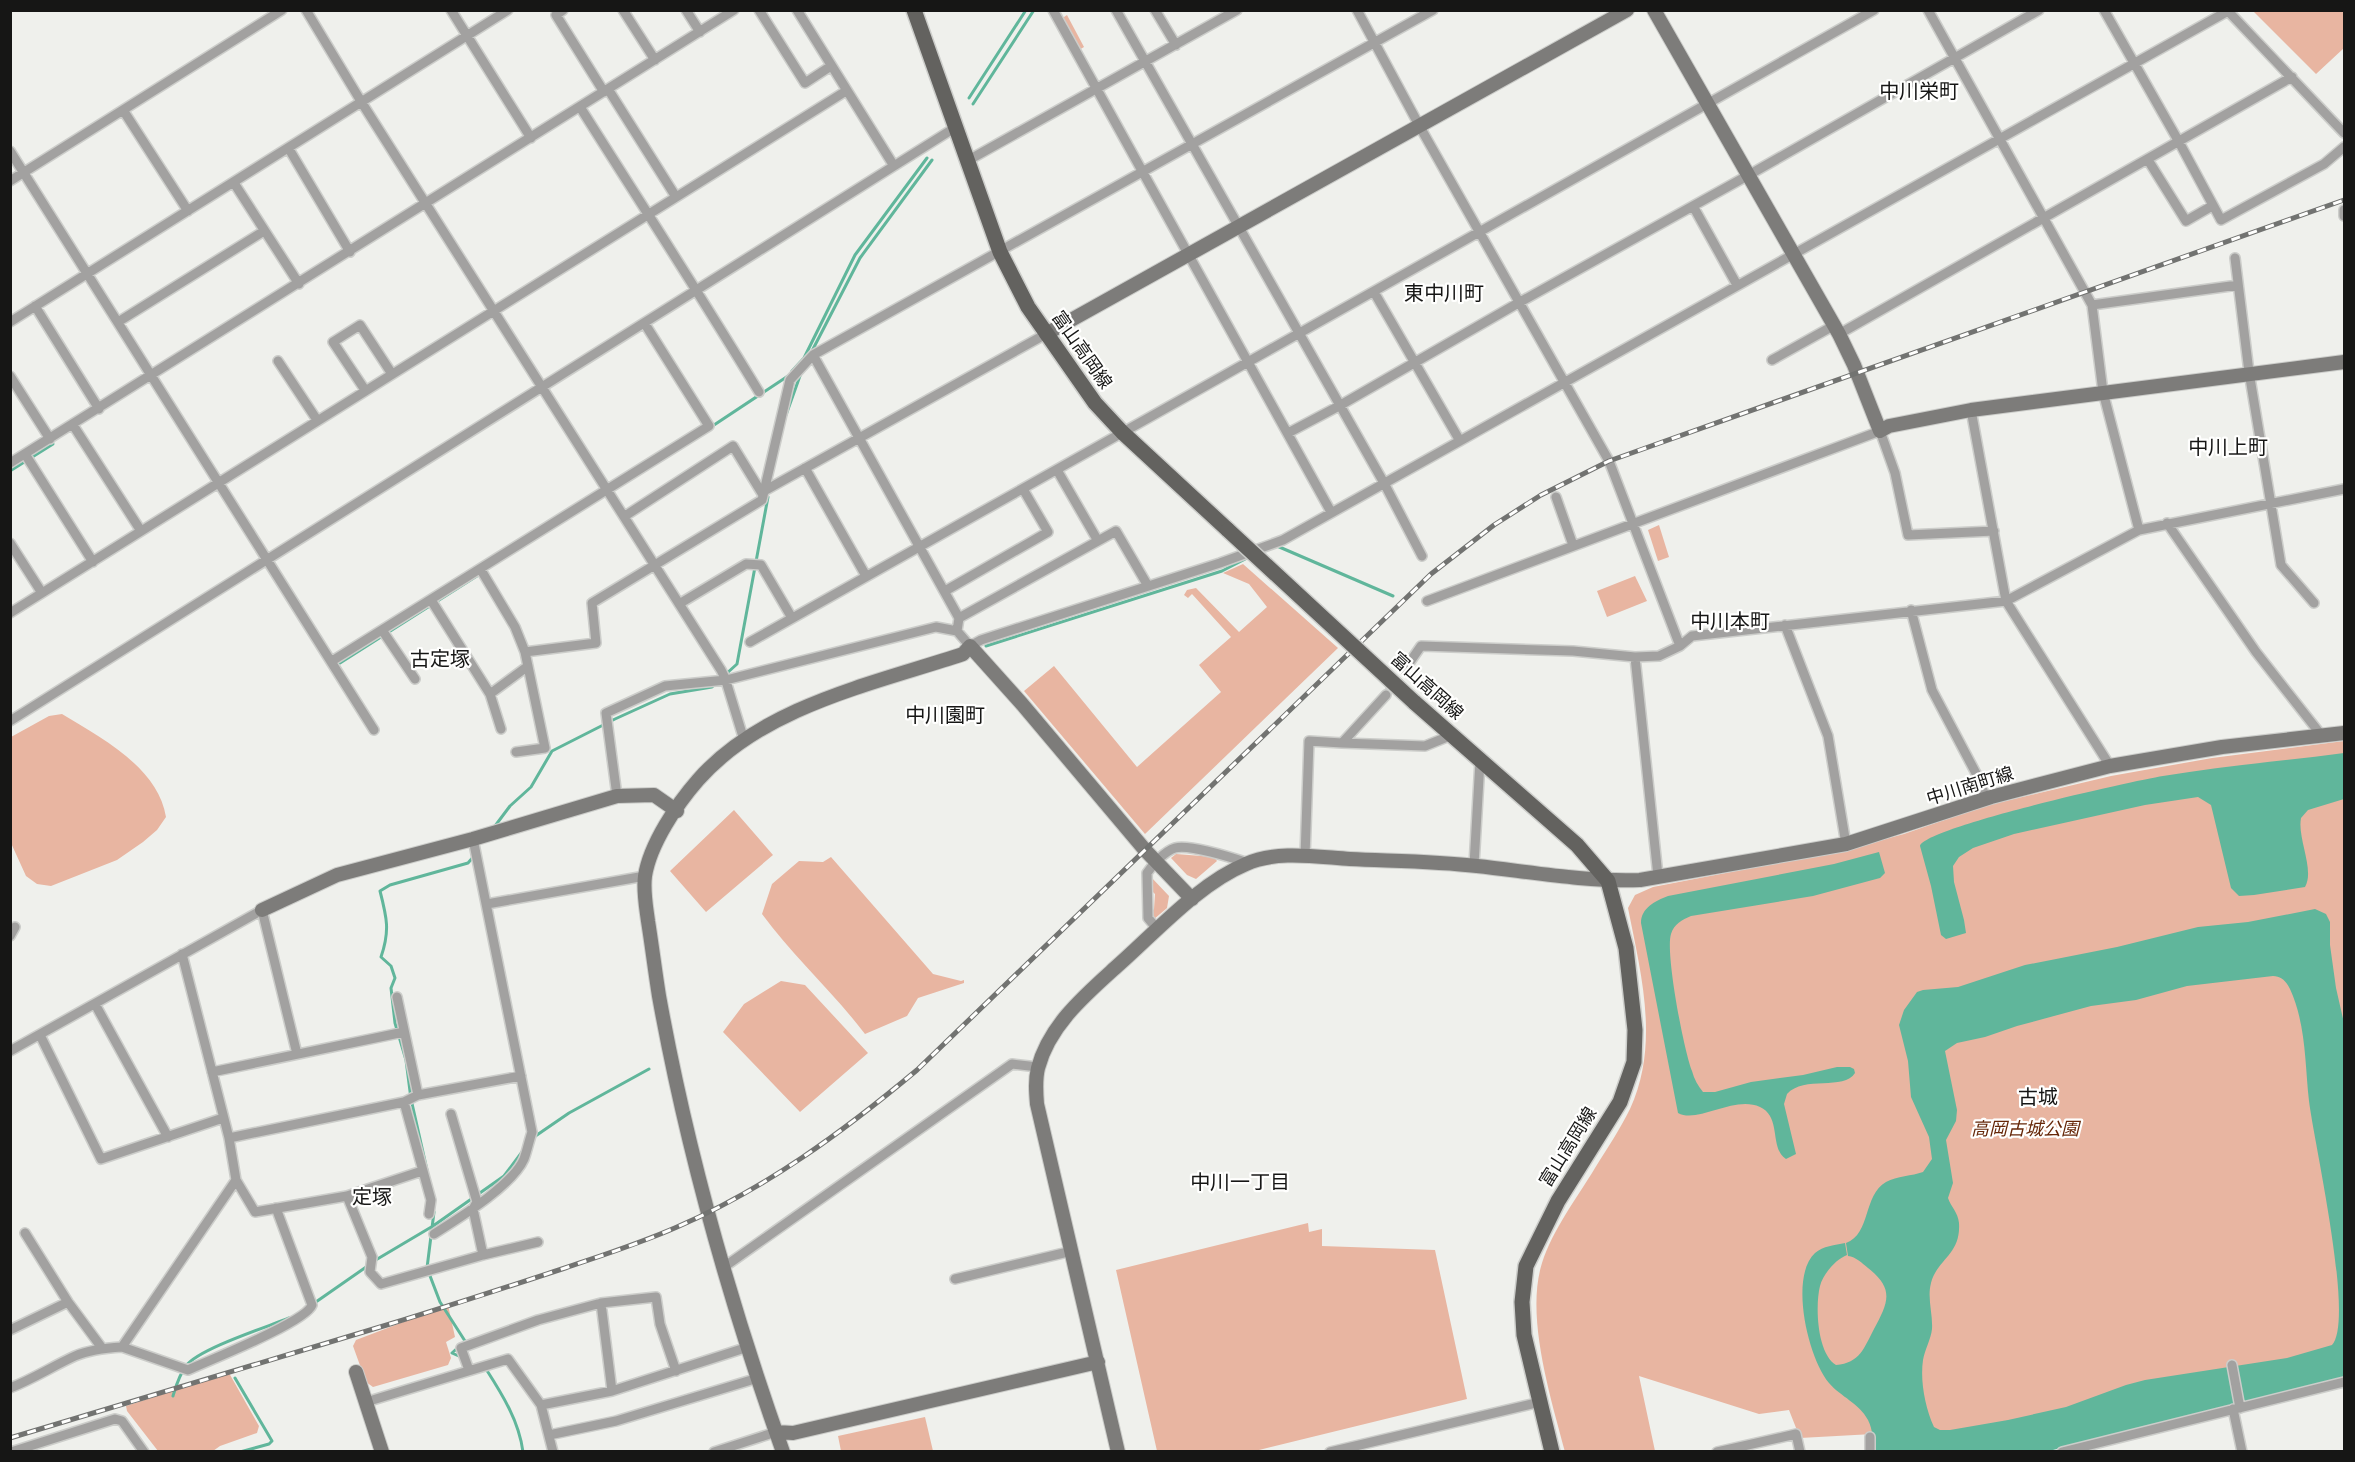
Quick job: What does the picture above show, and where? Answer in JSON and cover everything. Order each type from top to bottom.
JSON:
[{"type":"main road","name":"富山高岡線","points":[[914,10],[1000,252],[1028,307],[1095,403],[1122,432],[1414,702],[1577,845],[1608,881],[1626,948],[1635,1030],[1634,1062],[1620,1102],[1544,1224],[1526,1266],[1522,1302],[1524,1335],[1552,1452]]},
{"type":"street","points":[[10,181],[282,10]]},
{"type":"street","points":[[306,10],[362,103],[625,516],[723,677],[744,740]]},
{"type":"street","points":[[451,10],[531,138]]},
{"type":"street","points":[[11,321],[508,10]]},
{"type":"street","points":[[563,10],[556,15],[676,196]]},
{"type":"street","points":[[623,10],[655,60]]},
{"type":"street","points":[[686,10],[700,32]]},
{"type":"street","points":[[759,10],[805,83],[831,66]]},
{"type":"street","points":[[797,10],[894,166]]},
{"type":"street","points":[[1116,10],[1384,483],[1422,556]]},
{"type":"street","points":[[1155,10],[1176,45]]},
{"type":"street","points":[[967,161],[1237,10]]},
{"type":"street","points":[[1357,10],[1420,127],[1609,461],[1680,646]]},
{"type":"street","points":[[525,652],[596,643],[592,603],[762,500],[790,380],[813,355],[1433,10]]},
{"type":"street","points":[[763,493],[859,437],[1239,228],[1627,10]]},
{"type":"street","points":[[1654,10],[1854,365],[1895,473],[1908,535],[1994,531]]},
{"type":"street","points":[[750,642],[1874,10]]},
{"type":"street","points":[[1928,10],[2092,305],[2103,392],[2139,531]]},
{"type":"street","points":[[1288,433],[2039,10]]},
{"type":"street","points":[[2104,10],[2179,142],[2220,220],[2324,164],[2344,147]]},
{"type":"street","points":[[1055,11],[1331,512]]},
{"type":"street","points":[[783,1452],[748,1347],[697,1176],[668,1046],[644,890],[650,855],[676,811],[698,780],[744,740],[788,714],[963,654],[970,646],[981,640],[1283,540],[2228,11],[2344,133]]},
{"type":"street","points":[[10,463],[28,458],[50,439],[700,32],[728,12]]},
{"type":"street","points":[[1772,360],[1836,330],[2044,219],[2292,77]]},
{"type":"street","points":[[10,613],[846,91]]},
{"type":"street","points":[[580,107],[698,290],[759,392]]},
{"type":"street","points":[[123,110],[188,211]]},
{"type":"street","points":[[10,721],[956,127]]},
{"type":"street","points":[[289,149],[350,252]]},
{"type":"street","points":[[10,151],[374,730]]},
{"type":"street","points":[[2148,160],[2186,221],[2212,206]]},
{"type":"street","points":[[234,183],[299,284]]},
{"type":"street","points":[[1693,206],[1737,285]]},
{"type":"street","points":[[2344,210],[2344,216]]},
{"type":"street","points":[[118,322],[264,231]]},
{"type":"street","points":[[2235,258],[2249,372],[2281,566],[2314,603]]},
{"type":"street","points":[[2092,305],[2238,285]]},
{"type":"street","points":[[1374,292],[1460,441]]},
{"type":"street","points":[[35,306],[99,409]]},
{"type":"street","points":[[332,661],[709,426],[645,324]]},
{"type":"street","points":[[365,390],[333,342],[360,325],[392,374]]},
{"type":"street","points":[[813,355],[945,591],[959,618],[957,631]]},
{"type":"street","points":[[278,361],[317,420]]},
{"type":"street","points":[[1427,602],[1889,426],[1971,410],[2249,372],[2344,362]]},
{"type":"street","points":[[10,376],[50,439]]},
{"type":"street","points":[[1971,410],[2006,601],[2110,766]]},
{"type":"street","points":[[73,425],[141,531]]},
{"type":"street","points":[[625,516],[733,446],[763,493]]},
{"type":"street","points":[[28,458],[93,562]]},
{"type":"street","points":[[805,468],[866,576]]},
{"type":"street","points":[[1057,470],[1098,541]]},
{"type":"street","points":[[945,591],[1048,532],[1023,489]]},
{"type":"street","points":[[1405,669],[1421,646],[1573,651],[1635,657],[1659,656],[1680,646],[1692,636],[2006,601],[2139,531],[2167,523],[2270,506],[2344,489]]},
{"type":"street","points":[[1556,497],[1573,545]]},
{"type":"street","points":[[2167,523],[2256,652],[2322,736]]},
{"type":"street","points":[[959,618],[1116,531],[1148,586]]},
{"type":"street","points":[[10,543],[42,593]]},
{"type":"street","points":[[679,604],[746,564],[761,565],[792,618]]},
{"type":"street","points":[[480,570],[515,627],[528,666],[544,748],[516,752]]},
{"type":"street","points":[[431,600],[490,694],[501,729]]},
{"type":"street","points":[[1911,610],[1932,690],[1979,778],[1986,799]]},
{"type":"street","points":[[1785,625],[1828,736],[1846,844]]},
{"type":"street","points":[[617,796],[606,713],[665,686],[712,680],[936,627],[957,631],[1192,899]]},
{"type":"street","points":[[382,630],[415,679]]},
{"type":"street","points":[[1635,657],[1658,876]]},
{"type":"street","points":[[490,694],[528,666]]},
{"type":"street","points":[[1342,743],[1386,695]]},
{"type":"street","name":"中川南町線","points":[[1038,1067],[1053,1033],[1091,990],[1192,899],[1224,875],[1248,863],[1271,857],[1474,866],[1608,881],[1640,880],[1846,844],[1986,799],[2110,766],[2222,747],[2344,733]]},
{"type":"street","points":[[1305,857],[1309,741],[1425,746],[1452,735]]},
{"type":"street","points":[[1474,866],[1480,761]]},
{"type":"street","points":[[10,1051],[262,910],[337,875],[617,796],[654,795],[676,811]]},
{"type":"street","points":[[435,1234],[475,1201],[512,1176],[523,1161],[532,1132],[473,838]]},
{"type":"street","points":[[1158,930],[1148,918],[1147,873],[1157,861],[1175,847],[1220,853],[1248,863]]},
{"type":"street","points":[[487,904],[645,876]]},
{"type":"street","points":[[262,910],[297,1054]]},
{"type":"street","points":[[182,954],[228,1138],[236,1180],[255,1212],[348,1196],[422,1171]]},
{"type":"street","points":[[397,998],[418,1095]]},
{"type":"street","points":[[95,1004],[168,1137]]},
{"type":"street","points":[[212,1072],[404,1032]]},
{"type":"street","points":[[40,1035],[101,1159],[223,1118]]},
{"type":"street","points":[[724,1266],[1012,1064],[1038,1067],[1037,1104],[1118,1452]]},
{"type":"street","points":[[228,1138],[404,1102],[418,1095],[521,1076]]},
{"type":"street","points":[[404,1102],[431,1200],[429,1214]]},
{"type":"street","points":[[451,1114],[475,1201],[483,1255]]},
{"type":"street","points":[[122,1347],[236,1180]]},
{"type":"street","points":[[348,1196],[372,1257],[370,1272],[381,1284],[538,1242]]},
{"type":"street","points":[[10,1388],[33,1379],[76,1355],[102,1348],[122,1347],[188,1370],[286,1326],[310,1312],[312,1305],[276,1208]]},
{"type":"street","points":[[25,1233],[68,1302],[102,1348]]},
{"type":"street","points":[[955,1280],[1072,1251]]},
{"type":"street","points":[[469,1370],[462,1348],[538,1320],[601,1303],[656,1297],[660,1324],[676,1371]]},
{"type":"street","points":[[11,1327],[68,1302]]},
{"type":"street","points":[[601,1303],[612,1391]]},
{"type":"street","points":[[541,1405],[612,1391],[748,1347]]},
{"type":"street","points":[[366,1402],[508,1359],[541,1405],[553,1452]]},
{"type":"street","points":[[714,1452],[776,1432],[793,1433],[1098,1362]]},
{"type":"street","points":[[2232,1365],[2242,1452]]},
{"type":"street","points":[[356,1372],[382,1452]]},
{"type":"street","points":[[549,1435],[616,1421],[758,1378]]},
{"type":"street","points":[[2062,1452],[2344,1382]]},
{"type":"street","points":[[1330,1452],[1353,1449],[1540,1402]]},
{"type":"street","points":[[11,1452],[115,1419],[122,1421],[144,1452]]},
{"type":"street","points":[[1717,1452],[1796,1434],[1800,1452]]},
{"type":"street","points":[[1870,1437],[1870,1452]]},
{"type":"green space","points":[[2253,11],[2344,11],[2344,48],[2316,74]]},
{"type":"green space","points":[[1067,15],[1084,47],[1072,54],[1055,23]]},
{"type":"green space","points":[[1659,525],[1669,557],[1658,561],[1648,530]]},
{"type":"green space","points":[[1243,564],[1338,648],[1145,834],[1024,691],[1054,666],[1137,767],[1221,692],[1199,665],[1231,637],[1192,594],[1188,598],[1184,595],[1187,590],[1196,588],[1239,632],[1267,607],[1249,584],[1223,573]]},
{"type":"green space","points":[[1635,576],[1647,601],[1607,617],[1597,591]]},
{"type":"green space","points":[[62,714],[110,744],[140,769],[152,783],[161,799],[166,817],[157,830],[117,860],[51,886],[37,884],[26,876],[11,843],[11,737],[49,716]]},
{"type":"green space","name":"高岡古城公園","points":[[2344,741],[2344,1377],[2044,1451],[1875,1452],[1873,1434],[1800,1438],[1789,1410],[1759,1414],[1639,1376],[1655,1451],[1565,1452],[1542,1358],[1536,1308],[1538,1284],[1542,1263],[1552,1238],[1622,1124],[1639,1084],[1646,1034],[1642,983],[1628,908],[1635,895],[1653,887],[1840,851],[1904,834],[1984,806],[2111,776],[2212,758]]},
{"type":"green space","points":[[734,810],[773,855],[706,912],[670,871]]},
{"type":"green space","points":[[1176,854],[1214,857],[1217,861],[1196,879],[1187,875],[1171,858]]},
{"type":"green space","points":[[831,857],[933,974],[964,980],[964,983],[918,998],[907,1016],[865,1034],[762,914],[772,884],[799,861],[823,862]]},
{"type":"green space","points":[[1151,877],[1169,896],[1167,908],[1153,920],[1149,914],[1154,909],[1155,894],[1150,889]]},
{"type":"green space","points":[[781,981],[805,985],[868,1053],[800,1112],[723,1032],[744,1004]]},
{"type":"green space","points":[[1308,1223],[1309,1232],[1322,1229],[1322,1246],[1435,1250],[1467,1399],[1255,1451],[1157,1451],[1116,1270]]},
{"type":"green space","points":[[448,1305],[455,1337],[446,1342],[451,1358],[448,1365],[373,1387],[366,1382],[353,1346],[356,1340]]},
{"type":"green space","points":[[229,1373],[259,1426],[257,1433],[220,1446],[213,1451],[158,1451],[127,1411],[126,1406]]},
{"type":"green space","points":[[925,1417],[933,1451],[841,1451],[838,1436]]},
{"type":"shaded area","points":[[2344,753],[2344,799],[2308,810],[2301,818],[2301,835],[2308,872],[2305,887],[2239,896],[2231,888],[2211,805],[2198,797],[2145,805],[2014,834],[1973,848],[1959,857],[1953,866],[1954,882],[1966,933],[1946,939],[1941,935],[1920,846],[1931,838],[1956,828],[2032,806],[2163,776]]},
{"type":"shaded area","points":[[1879,852],[1885,873],[1880,878],[1813,896],[1691,916],[1676,925],[1671,934],[1671,961],[1680,1024],[1693,1074],[1703,1092],[1715,1092],[1751,1082],[1803,1075],[1837,1067],[1854,1069],[1855,1073],[1850,1078],[1842,1081],[1803,1085],[1787,1094],[1784,1104],[1796,1154],[1786,1159],[1781,1154],[1771,1118],[1760,1107],[1739,1104],[1696,1115],[1678,1113],[1641,923],[1646,909],[1668,896],[1834,864]]},
{"type":"shaded area","points":[[2315,909],[2326,914],[2330,922],[2330,945],[2344,1023],[2344,1377],[2045,1452],[1873,1451],[1872,1431],[1868,1420],[1860,1409],[1829,1383],[1814,1356],[1804,1318],[1803,1280],[1807,1264],[1815,1253],[1825,1247],[1845,1243],[1847,1255],[1834,1263],[1820,1286],[1819,1328],[1825,1350],[1836,1365],[1856,1358],[1883,1311],[1886,1297],[1882,1283],[1877,1276],[1859,1260],[1848,1256],[1846,1243],[1860,1232],[1879,1188],[1890,1180],[1923,1172],[1932,1159],[1929,1137],[1911,1097],[1908,1061],[1899,1025],[1904,1010],[1917,992],[1923,990],[1958,987],[2025,965],[2117,947],[2198,927],[2248,922]],"holes":[[[2273,976],[2283,979],[2290,989],[2302,1030],[2309,1101],[2336,1268],[2339,1302],[2338,1329],[2332,1345],[2287,1358],[2145,1380],[2066,1407],[2008,1420],[1950,1430],[1940,1430],[1934,1427],[1926,1403],[1922,1377],[1923,1360],[1932,1329],[1930,1289],[1934,1275],[1953,1250],[1959,1234],[1957,1216],[1948,1198],[1953,1183],[1946,1140],[1956,1121],[1957,1110],[1945,1051],[1957,1043],[2091,1006],[2136,1000],[2187,986]]]},
{"type":"waterway","points":[[969,98],[1026,10]]},
{"type":"waterway","points":[[973,104],[1034,10]]},
{"type":"waterway","points":[[792,371],[804,358],[855,255],[927,158]]},
{"type":"waterway","points":[[812,351],[860,258],[932,160]]},
{"type":"waterway","points":[[786,415],[801,373]]},
{"type":"waterway","points":[[711,427],[788,376]]},
{"type":"waterway","points":[[10,471],[53,444]]},
{"type":"waterway","points":[[726,674],[737,664],[768,497]]},
{"type":"waterway","points":[[1277,546],[1393,596]]},
{"type":"waterway","points":[[986,646],[1222,571],[1251,556]]},
{"type":"waterway","points":[[340,663],[480,574]]},
{"type":"waterway","points":[[495,826],[510,806],[531,787],[552,751],[670,694],[712,687],[715,684]]},
{"type":"waterway","points":[[427,1170],[411,1099],[406,1060],[395,1023],[391,988],[395,978],[391,966],[381,957],[386,940],[386,924],[380,891],[390,885],[468,863],[474,856]]},
{"type":"waterway","points":[[534,1137],[569,1113],[649,1069]]},
{"type":"waterway","points":[[374,1261],[433,1226],[504,1176],[522,1152]]},
{"type":"waterway","points":[[434,1212],[427,1268],[440,1302],[465,1341],[452,1353],[461,1357]]},
{"type":"waterway","points":[[313,1304],[369,1265]]},
{"type":"waterway","points":[[173,1396],[181,1373],[193,1359],[218,1346],[289,1318]]},
{"type":"waterway","points":[[486,1369],[514,1419],[523,1452]]},
{"type":"waterway","points":[[235,1378],[272,1441],[269,1444],[240,1452]]},
{"type":"tunnel","points":[[1386,695],[1405,669]]},
{"type":"railway","points":[[10,1438],[390,1324],[565,1268],[622,1249],[710,1212],[802,1158],[917,1070],[1431,574],[1494,525],[1541,495],[1609,461],[2344,200]]},
{"type":"district","name":"中川栄町","points":[[1919,91]]},
{"type":"district","name":"東中川町","points":[[1444,293]]},
{"type":"district","name":"中川上町","points":[[2228,447]]},
{"type":"district","name":"中川本町","points":[[1730,621]]},
{"type":"district","name":"古定塚","points":[[440,659]]},
{"type":"district","name":"中川園町","points":[[945,715]]},
{"type":"district","name":"古城","points":[[2038,1097]]},
{"type":"district","name":"中川一丁目","points":[[1240,1182]]},
{"type":"district","name":"定塚","points":[[372,1197]]}]
